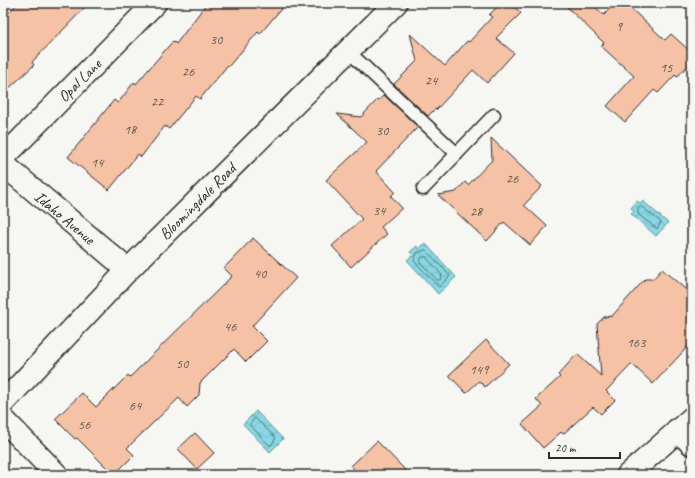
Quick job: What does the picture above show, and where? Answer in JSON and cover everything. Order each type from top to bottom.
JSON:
[{"type":"street","name":"Opal Lane","points":[[3,158],[155,3]]},
{"type":"street","name":"Bloomingdale Road","points":[[3,403],[128,270],[396,3]]},
{"type":"street","name":"Idaho Avenue","points":[[3,164],[128,270]]},
{"type":"street","points":[[3,419],[57,475]]},
{"type":"street","points":[[628,475],[687,431]]},
{"type":"lane","points":[[348,51],[457,154]]},
{"type":"lane","points":[[423,189],[494,115]]},
{"type":"water","points":[[637,201],[640,203],[643,201],[668,223],[656,236],[631,214],[634,211],[631,208]]},
{"type":"water","points":[[425,243],[456,277],[438,294],[407,260],[413,255],[410,252],[417,246],[419,249]]},
{"type":"water","points":[[256,411],[283,439],[270,452],[243,424]]},
{"type":"building","points":[[18,3],[89,3],[32,62],[34,65],[3,94],[3,18]]},
{"type":"building","points":[[207,3],[286,3],[260,34],[258,32],[228,67],[227,66],[200,99],[196,96],[169,129],[165,126],[141,157],[138,154],[109,190],[68,157],[114,100],[118,103],[134,82],[136,84],[173,41],[176,44]]},
{"type":"building","points":[[501,3],[510,3],[521,13],[496,38],[514,53],[487,83],[473,70],[436,110],[435,109],[428,116],[394,84],[417,61],[410,34],[445,66],[467,41],[469,42],[492,17],[489,15]]},
{"type":"building","points":[[563,3],[591,3],[604,15],[615,3],[625,3],[665,40],[671,34],[692,53],[692,61],[677,77],[675,75],[658,93],[654,90],[625,122],[607,106],[634,76],[601,46],[604,43]]},
{"type":"building","points":[[384,95],[418,127],[376,171],[395,192],[391,196],[402,208],[381,227],[387,234],[351,267],[332,246],[362,219],[326,180],[367,142],[337,114],[361,117],[378,99],[379,100]]},
{"type":"building","points":[[491,138],[542,186],[524,205],[547,226],[530,245],[504,222],[487,241],[438,195],[456,192],[465,182],[468,185],[492,160]]},
{"type":"building","points":[[253,238],[296,278],[252,326],[267,341],[246,362],[234,349],[200,383],[199,395],[187,407],[179,398],[127,448],[134,455],[114,475],[77,438],[75,439],[55,419],[82,393],[96,407],[128,375],[130,377],[232,276],[224,268]]},
{"type":"building","points":[[662,269],[692,295],[692,342],[653,384],[632,364],[606,391],[615,400],[601,414],[593,407],[563,434],[561,432],[543,448],[522,424],[542,406],[536,399],[560,377],[558,375],[577,354],[601,376],[597,324],[604,317],[612,316],[645,279],[653,279]]},
{"type":"building","points":[[486,340],[509,364],[485,387],[479,381],[466,393],[449,375]]},
{"type":"building","points":[[195,433],[214,453],[197,469],[178,449]]},
{"type":"building","points":[[377,441],[410,475],[360,475],[351,466]]}]
